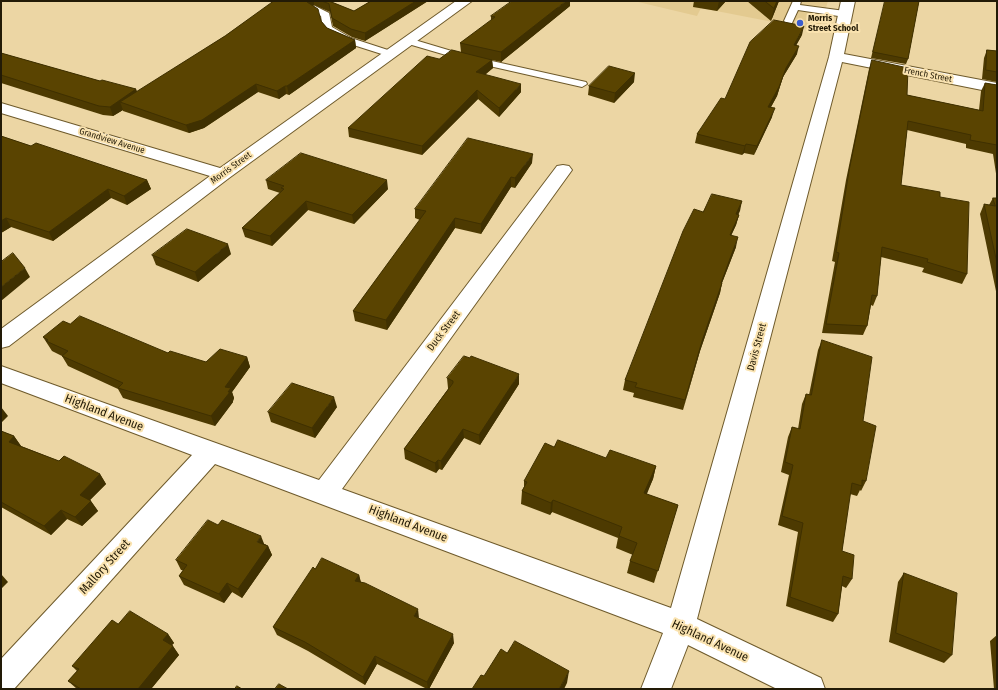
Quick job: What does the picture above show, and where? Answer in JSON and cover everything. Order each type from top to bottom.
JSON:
[{"type":"street","name":"Morris Street","points":[[1,340],[223,174],[465,1]]},
{"type":"street","name":"Davis Street","points":[[656,689],[681,626],[836,57],[847,8]]},
{"type":"street","name":"French Street","points":[[836,57],[997,88]]},
{"type":"street","name":"Grandview Avenue","points":[[1,108],[223,174]]},
{"type":"street","name":"Duck Street","points":[[324,493],[563,170]]},
{"type":"street","name":"Highland Avenue","points":[[1,374],[681,626],[810,689]]},
{"type":"street","name":"Mallory Street","points":[[1,681],[210,452]]},
{"type":"lane","points":[[789,20],[795,4],[847,8]]},
{"type":"lane","points":[[315,8],[326,16],[327,27],[333,33],[356,43],[391,54]]},
{"type":"lane","points":[[408,41],[487,63],[582,84]]},
{"type":"shaded area","name":"Morris Street School","points":[[634,1],[828,1],[819,31],[701,8],[697,16]]},
{"type":"building","points":[[274,1],[308,1],[307,2],[318,9],[321,21],[327,28],[355,40],[287,86],[277,91],[256,84],[202,120],[186,125],[120,102],[225,36]]},
{"type":"building","points":[[322,1],[329,1],[354,11],[371,1],[416,1],[365,33],[351,29],[332,18],[329,4]]},
{"type":"building","points":[[512,1],[566,1],[501,52],[460,43],[495,17],[491,16]]},
{"type":"building","points":[[765,1],[777,1],[774,8]]},
{"type":"building","points":[[885,1],[919,1],[908,59],[873,52]]},
{"type":"building","points":[[774,20],[804,26],[794,45],[799,46],[786,68],[779,87],[768,107],[775,108],[757,146],[746,144],[745,146],[697,134],[721,98],[725,99],[750,42]]},
{"type":"building","points":[[452,50],[492,60],[476,72],[521,84],[499,108],[477,90],[422,146],[348,128],[427,56],[439,59]]},
{"type":"building","points":[[987,50],[997,51],[997,72],[986,70]]},
{"type":"building","points":[[1,53],[100,81],[102,80],[136,89],[110,107],[99,106],[1,75]]},
{"type":"building","points":[[872,60],[908,68],[907,95],[983,111],[985,83],[997,85],[997,145],[970,140],[971,135],[908,121],[901,185],[940,192],[940,197],[969,202],[967,274],[927,262],[928,259],[882,247],[877,296],[872,295],[867,326],[826,324],[839,253],[836,252],[849,171]]},
{"type":"building","points":[[609,66],[635,73],[615,93],[589,86]]},
{"type":"building","points":[[1,136],[31,146],[36,143],[147,180],[124,196],[108,189],[49,232],[6,218],[1,221]]},
{"type":"building","points":[[468,138],[533,154],[515,178],[511,177],[481,224],[455,218],[386,320],[353,311],[426,211],[415,209]]},
{"type":"building","points":[[301,153],[387,180],[352,215],[306,201],[270,236],[242,228],[284,189],[281,188],[284,186],[266,180]]},
{"type":"building","points":[[712,194],[742,201],[736,214],[739,215],[730,235],[738,237],[702,341],[685,400],[635,387],[637,383],[625,380],[683,231],[694,209],[703,212]]},
{"type":"building","points":[[993,198],[997,198],[997,263],[984,204],[995,206]]},
{"type":"building","points":[[187,229],[228,244],[195,272],[152,255]]},
{"type":"building","points":[[13,253],[25,268],[1,287],[1,262]]},
{"type":"building","points":[[80,316],[168,353],[170,351],[206,362],[220,349],[247,357],[225,387],[231,388],[228,392],[230,392],[211,416],[118,388],[123,383],[62,356],[68,351],[46,341],[48,340],[43,337],[63,321],[70,324]]},
{"type":"building","points":[[822,340],[872,357],[863,421],[876,426],[866,481],[862,480],[862,486],[852,483],[842,551],[854,555],[852,579],[843,576],[838,614],[790,597],[803,523],[782,516],[793,465],[785,462],[792,427],[800,429],[806,394],[811,395]]},
{"type":"building","points":[[464,356],[470,358],[471,356],[519,374],[479,435],[463,429],[441,461],[438,460],[435,463],[404,449],[453,383],[453,381],[447,378]]},
{"type":"building","points":[[292,383],[334,397],[312,428],[268,412]]},
{"type":"building","points":[[1,431],[14,436],[9,442],[59,461],[64,456],[100,474],[80,495],[91,501],[75,517],[61,510],[44,526],[1,502]]},
{"type":"building","points":[[558,440],[606,458],[610,450],[656,466],[644,493],[678,505],[658,571],[630,561],[637,543],[619,536],[622,527],[553,500],[551,503],[522,491],[527,482],[524,481],[545,443],[554,447]]},
{"type":"building","points":[[208,520],[218,525],[222,520],[261,536],[257,542],[268,546],[238,589],[227,583],[219,594],[179,576],[187,565],[176,560]]},
{"type":"building","points":[[322,558],[359,575],[355,581],[365,583],[418,609],[414,616],[453,634],[427,682],[375,656],[363,677],[305,642],[273,627],[313,567],[315,569]]},
{"type":"building","points":[[904,573],[957,593],[952,655],[896,633]]},
{"type":"building","points":[[130,611],[168,634],[163,640],[173,646],[138,689],[81,689],[68,681],[79,669],[72,666],[112,620],[118,624]]},
{"type":"building","points":[[515,641],[569,671],[559,689],[472,689],[481,675],[484,676],[501,649],[507,653]]},
{"type":"building","points":[[279,684],[288,689],[275,689]]},
{"type":"building","points":[[237,686],[242,689],[235,689]]},
{"type":"place","name":"Morris Street School","points":[[800,23]]}]
